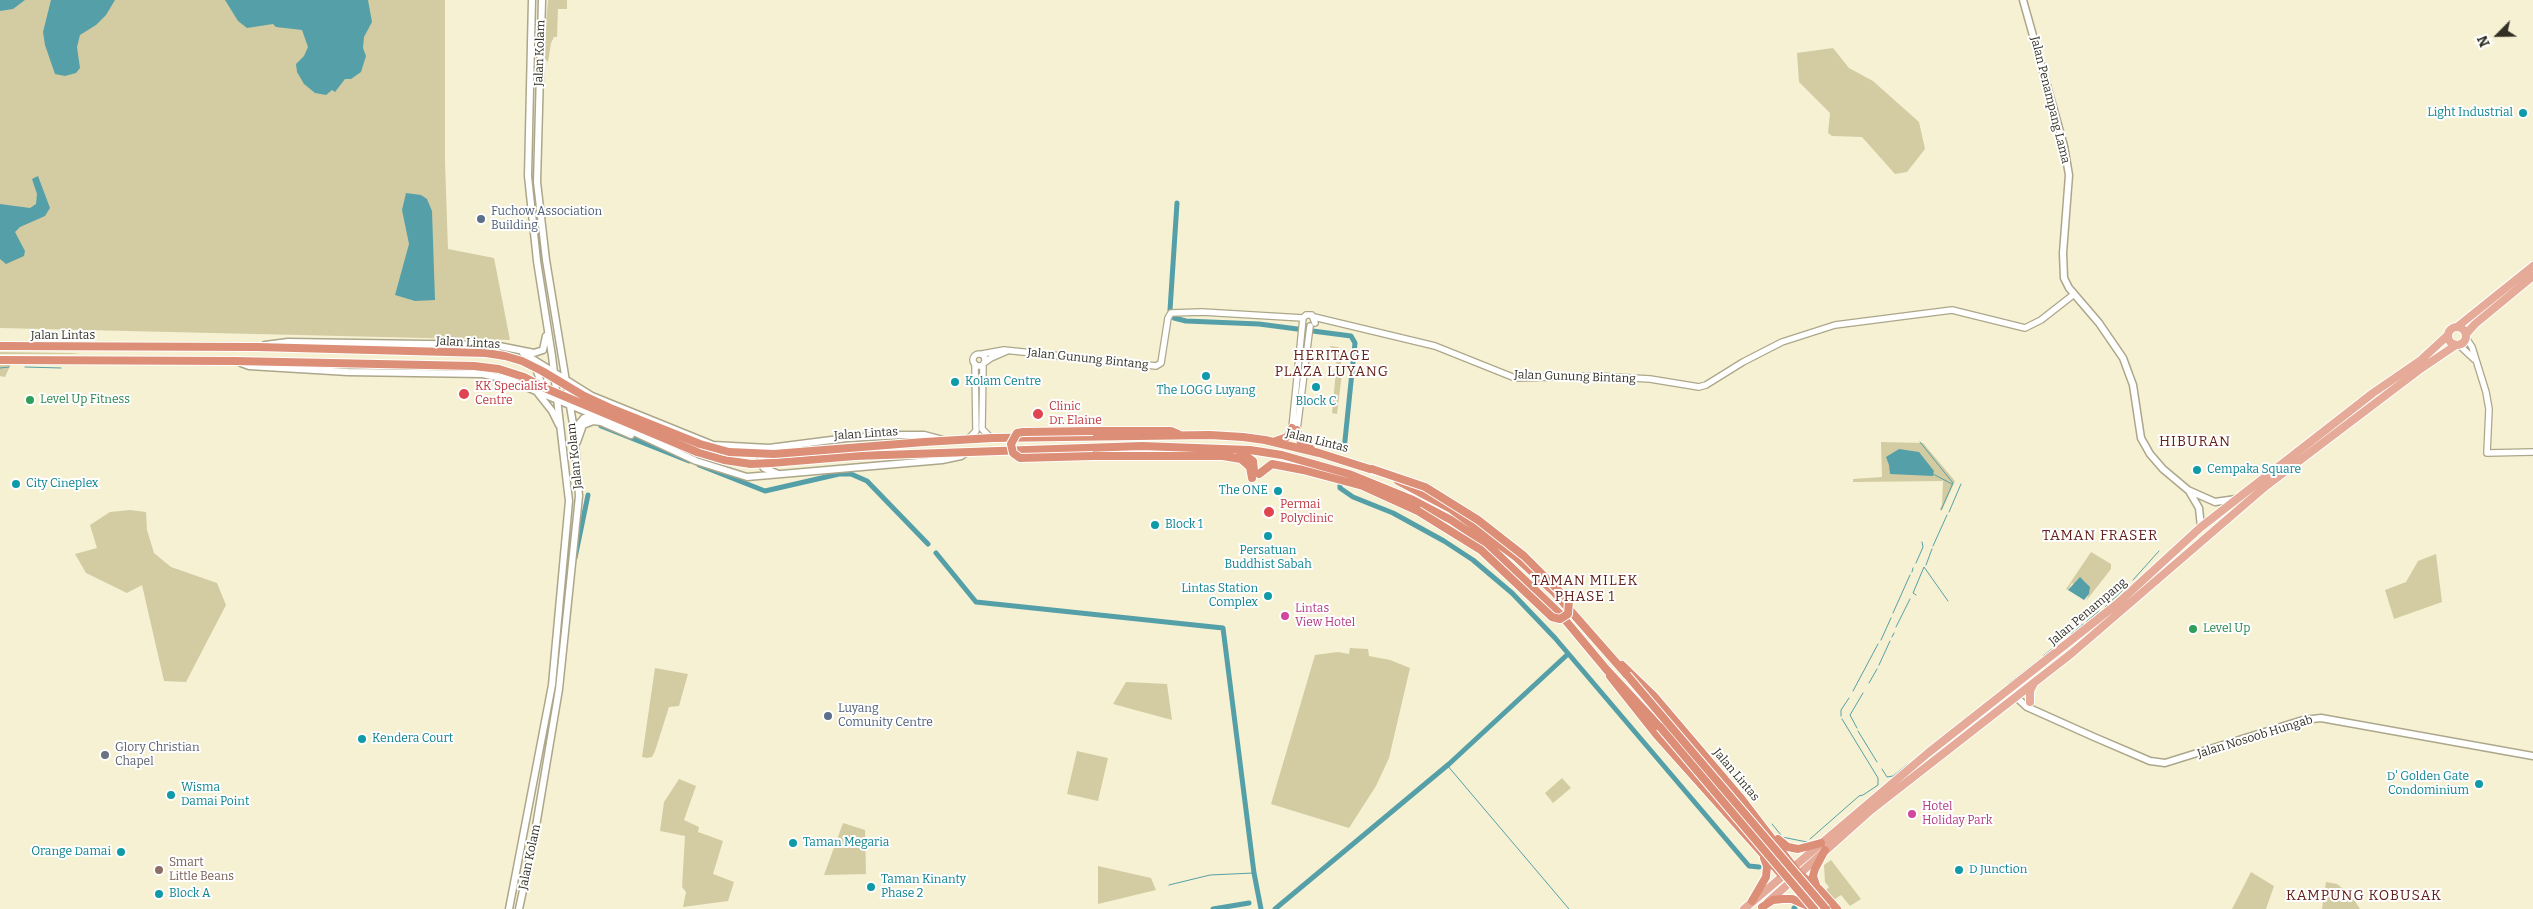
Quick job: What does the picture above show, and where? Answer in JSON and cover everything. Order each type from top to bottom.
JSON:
[{"type":"highway","name":"Jalan Lintas","points":[[0,346],[256,347],[486,353],[522,361],[584,396],[610,408],[700,444],[730,452],[774,454],[992,438],[1184,436],[1243,437],[1319,452],[1352,462],[1372,469],[1451,509],[1510,552],[1554,592],[1826,909]]},
{"type":"highway","points":[[63,347],[81,350],[84,356],[81,359]]},
{"type":"highway","name":"Jalan Lintas","points":[[0,360],[235,361],[474,366],[499,369],[524,377],[697,452],[743,463],[951,452],[1142,446],[1232,449],[1282,455],[1349,474],[1451,520],[1488,545],[1561,615],[1606,668],[1624,685],[1809,906]]},
{"type":"highway","points":[[1273,442],[1287,437],[1295,429],[1301,443],[1319,452]]},
{"type":"highway","points":[[1184,436],[1171,432],[1023,432],[1017,433],[1011,444],[1013,453],[1020,458],[1171,456],[1241,459],[1256,476]]},
{"type":"highway","points":[[1171,456],[1218,449]]},
{"type":"highway","points":[[1232,449],[1244,452],[1253,461],[1256,476]]},
{"type":"highway","points":[[1256,476],[1260,469],[1269,461],[1327,468]]},
{"type":"highway","points":[[1256,476],[1272,464],[1304,470],[1357,484],[1416,509]]},
{"type":"highway","points":[[1372,469],[1425,487],[1478,520],[1524,556],[1569,601],[1570,608],[1565,618],[1552,618],[1481,550],[1394,493]]},
{"type":"highway","name":"Jalan Lintas","points":[[1614,660],[1631,672],[1654,696],[1766,828],[1799,874],[1819,889],[1837,909]]},
{"type":"highway","name":"Jalan Lintas","points":[[1606,668],[1615,684],[1656,734],[1809,906]]},
{"type":"highway","points":[[1766,828],[1788,847],[1823,847],[1813,876],[1819,889]]},
{"type":"highway","points":[[1764,857],[1770,861],[1776,859],[1778,844]]},
{"type":"highway","points":[[1752,901],[1766,877],[1767,866],[1764,857]]},
{"type":"highway","points":[[1809,906],[1802,892],[1805,887],[1812,885],[1819,889]]},
{"type":"highway","points":[[1761,908],[1773,900],[1784,898],[1809,906]]},
{"type":"main road","name":"Jalan Kolam","points":[[509,909],[539,761],[552,685],[569,501],[555,373],[546,322],[528,176],[532,0]]},
{"type":"main road","name":"Jalan Kolam","points":[[519,909],[548,755],[563,655],[579,513],[574,430],[558,335],[538,182],[542,0]]},
{"type":"main road","name":"Jalan Penampang Lama","points":[[2023,0],[2064,146],[2069,174],[2063,266],[2064,278],[2074,295],[2099,323],[2123,358],[2133,385],[2141,438],[2150,454],[2163,469],[2188,490],[2215,502],[2236,499]]},
{"type":"main road","points":[[2533,266],[2450,331],[2448,335],[2450,342],[2458,345],[2475,324],[2533,276]]},
{"type":"main road","points":[[256,347],[288,342],[494,345],[523,352],[540,353],[543,350],[546,339],[546,322]]},
{"type":"main road","points":[[2457,327],[2464,330],[2466,336]]},
{"type":"main road","points":[[551,350],[555,352],[558,349],[558,335]]},
{"type":"main road","name":"Jalan Penampang","points":[[1761,908],[1789,884],[1823,847],[1928,753],[2117,604],[2201,527],[2373,393],[2421,360],[2448,335]]},
{"type":"main road","name":"Jalan Penampang","points":[[1744,909],[1793,866],[1823,847],[1882,802],[2107,624],[2266,486],[2429,362],[2458,345]]},
{"type":"main road","name":"Jalan Lintas","points":[[523,352],[592,396],[713,445],[738,448],[782,446],[903,435],[924,435],[944,441]]},
{"type":"main road","points":[[516,382],[534,385],[540,380],[540,375],[530,358]]},
{"type":"main road","name":"Jalan Lintas","points":[[235,361],[249,366],[331,371],[482,374],[516,382],[557,398],[672,451],[741,476],[755,477],[942,460],[961,456],[967,452]]},
{"type":"main road","points":[[537,391],[552,411],[562,431]]},
{"type":"main road","points":[[574,430],[584,418],[596,415]]},
{"type":"main road","points":[[576,450],[583,425],[593,421],[608,424],[672,451]]},
{"type":"main road","points":[[2324,431],[2333,435]]},
{"type":"main road","points":[[780,474],[764,468],[760,461],[766,451],[782,446]]},
{"type":"main road","name":"Jalan Penampang Lama","points":[[2188,490],[2199,508],[2201,527]]},
{"type":"main road","points":[[2199,508],[2202,503],[2208,500]]},
{"type":"main road","points":[[2201,527],[2212,532]]},
{"type":"main road","points":[[552,685],[556,685],[560,661],[563,655]]},
{"type":"main road","points":[[2030,702],[2030,691],[2035,681]]},
{"type":"main road","points":[[2000,698],[2017,695],[2018,683]]},
{"type":"main road","name":"Jalan Nosoob Hungab","points":[[2017,695],[2030,702],[2044,714]]},
{"type":"main road","name":"Jalan Nosoob Hungab","points":[[2017,695],[2027,707],[2150,761],[2165,763],[2304,720],[2321,718],[2533,756]]},
{"type":"main road","points":[[539,761],[541,757],[548,755]]},
{"type":"street","name":"Jalan Gunung Bintang","points":[[982,354],[991,350],[1009,351],[1156,366],[1161,363],[1168,318],[1171,313],[1202,312],[1303,318],[1308,314],[1309,326],[1327,322],[1434,346],[1516,378],[1596,376],[1650,379],[1699,387],[1706,385],[1743,362],[1782,342],[1835,325],[1952,310],[2025,328],[2041,320],[2074,295]]},
{"type":"street","points":[[1295,429],[1309,326],[1303,318]]},
{"type":"street","points":[[1295,429],[1302,335],[1309,326]]},
{"type":"street","points":[[2466,336],[2472,347],[2486,392],[2489,409],[2487,453],[2533,452]]},
{"type":"street","points":[[2458,345],[2475,361]]},
{"type":"street","name":"Jalan Gunung Bintang","points":[[984,364],[991,358],[1009,351]]},
{"type":"street","points":[[968,439],[976,431],[974,356],[982,354],[985,358],[982,428],[992,438]]},
{"type":"street","points":[[975,364],[984,364]]},
{"type":"shaded area","points":[[0,0],[445,0],[445,162],[448,249],[494,258],[510,340],[0,328]]},
{"type":"shaded area","points":[[548,0],[567,0],[567,9],[558,9],[557,37],[554,37],[551,43],[548,62],[545,59],[544,47]]},
{"type":"shaded area","points":[[1833,48],[1849,68],[1873,81],[1919,122],[1925,149],[1907,172],[1895,174],[1862,137],[1832,136],[1828,133],[1830,113],[1799,82],[1797,53]]},
{"type":"shaded area","points":[[1329,346],[1338,347],[1342,350],[1341,364],[1337,364],[1335,360],[1336,353],[1340,353],[1340,349],[1335,350]]},
{"type":"shaded area","points":[[0,352],[72,353],[80,354],[0,354]]},
{"type":"shaded area","points":[[0,363],[11,364],[5,377],[0,376]]},
{"type":"shaded area","points":[[1336,371],[1342,373],[1337,414],[1332,413]]},
{"type":"shaded area","points":[[1881,442],[1923,443],[1955,481],[1942,510],[1940,509],[1942,505],[1943,481],[1853,482],[1853,479],[1882,477]],"holes":[[[1899,449],[1934,471],[1933,476],[1889,465],[1891,455]]]},
{"type":"shaded area","points":[[130,510],[146,512],[147,530],[154,553],[171,567],[217,583],[226,605],[186,682],[164,681],[142,585],[127,593],[86,573],[75,554],[97,548],[90,525],[110,512]]},
{"type":"shaded area","points":[[2091,552],[2111,564],[2111,569],[2086,601],[2089,594],[2072,583],[2068,590],[2066,589]]},
{"type":"shaded area","points":[[2436,554],[2442,602],[2394,619],[2385,590],[2406,582],[2418,561]]},
{"type":"shaded area","points":[[1350,648],[1368,649],[1369,656],[1390,660],[1410,668],[1389,758],[1376,786],[1349,828],[1271,804],[1315,655],[1338,652],[1349,654]]},
{"type":"shaded area","points":[[655,668],[688,674],[679,706],[669,707],[655,751],[652,757],[647,758],[642,757]]},
{"type":"shaded area","points":[[1126,682],[1167,684],[1172,720],[1113,704]]},
{"type":"shaded area","points":[[1077,751],[1108,758],[1098,801],[1067,794]]},
{"type":"shaded area","points":[[1562,778],[1571,788],[1553,803],[1545,793]]},
{"type":"shaded area","points":[[679,779],[696,786],[684,820],[699,827],[698,832],[723,841],[713,874],[734,882],[728,901],[683,907],[686,892],[682,887],[685,836],[660,831],[664,802]]},
{"type":"shaded area","points":[[843,823],[865,830],[866,874],[824,875]]},
{"type":"shaded area","points":[[1831,860],[1861,899],[1850,906],[1841,895],[1832,901],[1825,891],[1829,887],[1825,882],[1824,865]]},
{"type":"shaded area","points":[[1098,866],[1151,878],[1156,890],[1098,904]]},
{"type":"shaded area","points":[[2251,872],[2274,886],[2266,909],[2232,909]]},
{"type":"shaded area","points":[[2326,882],[2337,884],[2351,895],[2360,909],[2322,909]]},
{"type":"water","points":[[0,0],[25,0],[13,9],[0,11]]},
{"type":"water","points":[[51,0],[115,0],[106,15],[96,25],[80,35],[77,47],[80,68],[76,73],[65,76],[55,74],[45,45],[43,32]]},
{"type":"water","points":[[225,0],[368,0],[372,22],[364,37],[363,48],[366,56],[361,72],[351,79],[345,79],[335,92],[332,90],[326,95],[315,93],[304,84],[297,72],[296,64],[304,56],[308,47],[302,30],[276,27],[273,24],[247,28],[238,21]]},
{"type":"water","points":[[38,176],[50,208],[45,216],[20,227],[15,232],[25,251],[24,256],[6,264],[0,259],[0,204],[30,208],[36,204],[37,194],[32,179]]},
{"type":"water","points":[[406,193],[421,195],[427,199],[432,211],[435,300],[415,301],[395,295],[409,244],[402,210]]},
{"type":"water","points":[[1899,449],[1919,452],[1934,471],[1933,476],[1890,474],[1886,457]]},
{"type":"water","points":[[2080,577],[2090,587],[2089,594],[2084,600],[2068,590]]},
{"type":"waterway","points":[[1170,310],[1177,203]]},
{"type":"waterway","points":[[1174,318],[1186,321],[1259,324],[1351,336],[1355,343],[1344,450]]},
{"type":"waterway","points":[[0,368],[9,367]]},
{"type":"waterway","points":[[25,367],[61,368]]},
{"type":"waterway","points":[[601,426],[689,461]]},
{"type":"waterway","points":[[1920,442],[1953,483],[1941,510]]},
{"type":"waterway","points":[[699,465],[765,491],[839,474],[851,474],[867,481],[928,544]]},
{"type":"waterway","points":[[1933,474],[1952,484]]},
{"type":"waterway","points":[[1949,512],[1961,484]]},
{"type":"waterway","points":[[1340,485],[1340,488],[1353,497],[1393,513],[1444,541],[1473,560],[1512,593],[1555,638],[1749,866],[1759,867]]},
{"type":"waterway","points":[[575,558],[588,495]]},
{"type":"waterway","points":[[1933,546],[1947,515]]},
{"type":"waterway","points":[[1916,563],[1923,547],[1922,542]]},
{"type":"waterway","points":[[1926,565],[1932,549]]},
{"type":"waterway","points":[[2133,580],[2159,551]]},
{"type":"waterway","points":[[936,553],[976,602],[1223,628],[1254,873],[1261,909]]},
{"type":"waterway","points":[[1916,595],[1913,593],[1924,567],[1948,601]]},
{"type":"waterway","points":[[1912,572],[1913,568]]},
{"type":"waterway","points":[[1893,613],[1910,575]]},
{"type":"waterway","points":[[2105,607],[2126,587]]},
{"type":"waterway","points":[[1896,627],[1910,599]]},
{"type":"waterway","points":[[2086,622],[2099,611]]},
{"type":"waterway","points":[[1881,640],[1891,618]]},
{"type":"waterway","points":[[2071,634],[2083,624]]},
{"type":"waterway","points":[[1892,637],[1894,633]]},
{"type":"waterway","points":[[1879,665],[1890,641]]},
{"type":"waterway","points":[[2056,646],[2062,642]]},
{"type":"waterway","points":[[1853,691],[1878,644]]},
{"type":"waterway","points":[[2043,656],[2053,648]]},
{"type":"waterway","points":[[1275,909],[1449,764],[1568,654]]},
{"type":"waterway","points":[[2008,684],[2040,659]]},
{"type":"waterway","points":[[1869,683],[1877,669]]},
{"type":"waterway","points":[[1857,728],[1850,715],[1863,693]]},
{"type":"waterway","points":[[1841,716],[1841,710],[1849,698]]},
{"type":"waterway","points":[[1810,839],[1859,796],[1878,785],[1878,778],[1842,719]]},
{"type":"waterway","points":[[1941,738],[1952,729]]},
{"type":"waterway","points":[[1858,731],[1877,762]]},
{"type":"waterway","points":[[1882,769],[1887,777],[1893,776],[1908,764]]},
{"type":"waterway","points":[[1447,765],[1569,909]]},
{"type":"waterway","points":[[1772,824],[1781,835]]},
{"type":"waterway","points":[[1782,837],[1807,842]]},
{"type":"waterway","points":[[1169,885],[1210,875],[1254,873]]},
{"type":"waterway","points":[[1213,909],[1249,903]]},
{"type":"place","name":"Light Industrial","points":[[2523,113]]},
{"type":"place","name":"Fuchow Association Building","points":[[481,219]]},
{"type":"place","name":"The LOGG Luyang","points":[[1206,376]]},
{"type":"place","name":"Kolam Centre","points":[[955,382]]},
{"type":"place","name":"Block C","points":[[1316,387]]},
{"type":"place","name":"KK Specialist Centre","points":[[464,394]]},
{"type":"place","name":"Level Up Fitness","points":[[30,400]]},
{"type":"place","name":"Clinic Dr. Elaine","points":[[1038,414]]},
{"type":"place","name":"Cempaka Square","points":[[2197,470]]},
{"type":"place","name":"City Cineplex","points":[[16,484]]},
{"type":"place","name":"The ONE","points":[[1278,491]]},
{"type":"place","name":"Permai Polyclinic","points":[[1269,512]]},
{"type":"place","name":"Block 1","points":[[1155,525]]},
{"type":"place","name":"Persatuan Buddhist Sabah","points":[[1268,536]]},
{"type":"place","name":"Lintas Station Complex","points":[[1268,596]]},
{"type":"place","name":"Lintas View Hotel","points":[[1285,616]]},
{"type":"place","name":"Level Up","points":[[2193,629]]},
{"type":"place","name":"Luyang Comunity Centre","points":[[828,716]]},
{"type":"place","name":"Kendera Court","points":[[362,739]]},
{"type":"place","name":"Glory Christian Chapel","points":[[105,755]]},
{"type":"place","name":"D' Golden Gate Condominium","points":[[2479,784]]},
{"type":"place","name":"Wisma Damai Point","points":[[171,795]]},
{"type":"place","name":"Hotel Holiday Park","points":[[1912,814]]},
{"type":"place","name":"Taman Megaria","points":[[793,843]]},
{"type":"place","name":"Orange Damai","points":[[121,852]]},
{"type":"place","name":"Smart Little Beans","points":[[159,870]]},
{"type":"place","name":"D Junction","points":[[1959,870]]},
{"type":"place","name":"Taman Kinanty Phase 2","points":[[871,887]]},
{"type":"place","name":"Block A","points":[[159,894]]},
{"type":"district","name":"HERITAGE PLAZA LUYANG","points":[[1332,364]]},
{"type":"district","name":"HIBURAN","points":[[2195,442]]},
{"type":"district","name":"TAMAN FRASER","points":[[2100,536]]},
{"type":"district","name":"TAMAN MILEK PHASE 1","points":[[1585,590]]},
{"type":"district","name":"KAMPUNG KOBUSAK","points":[[2364,896]]}]
